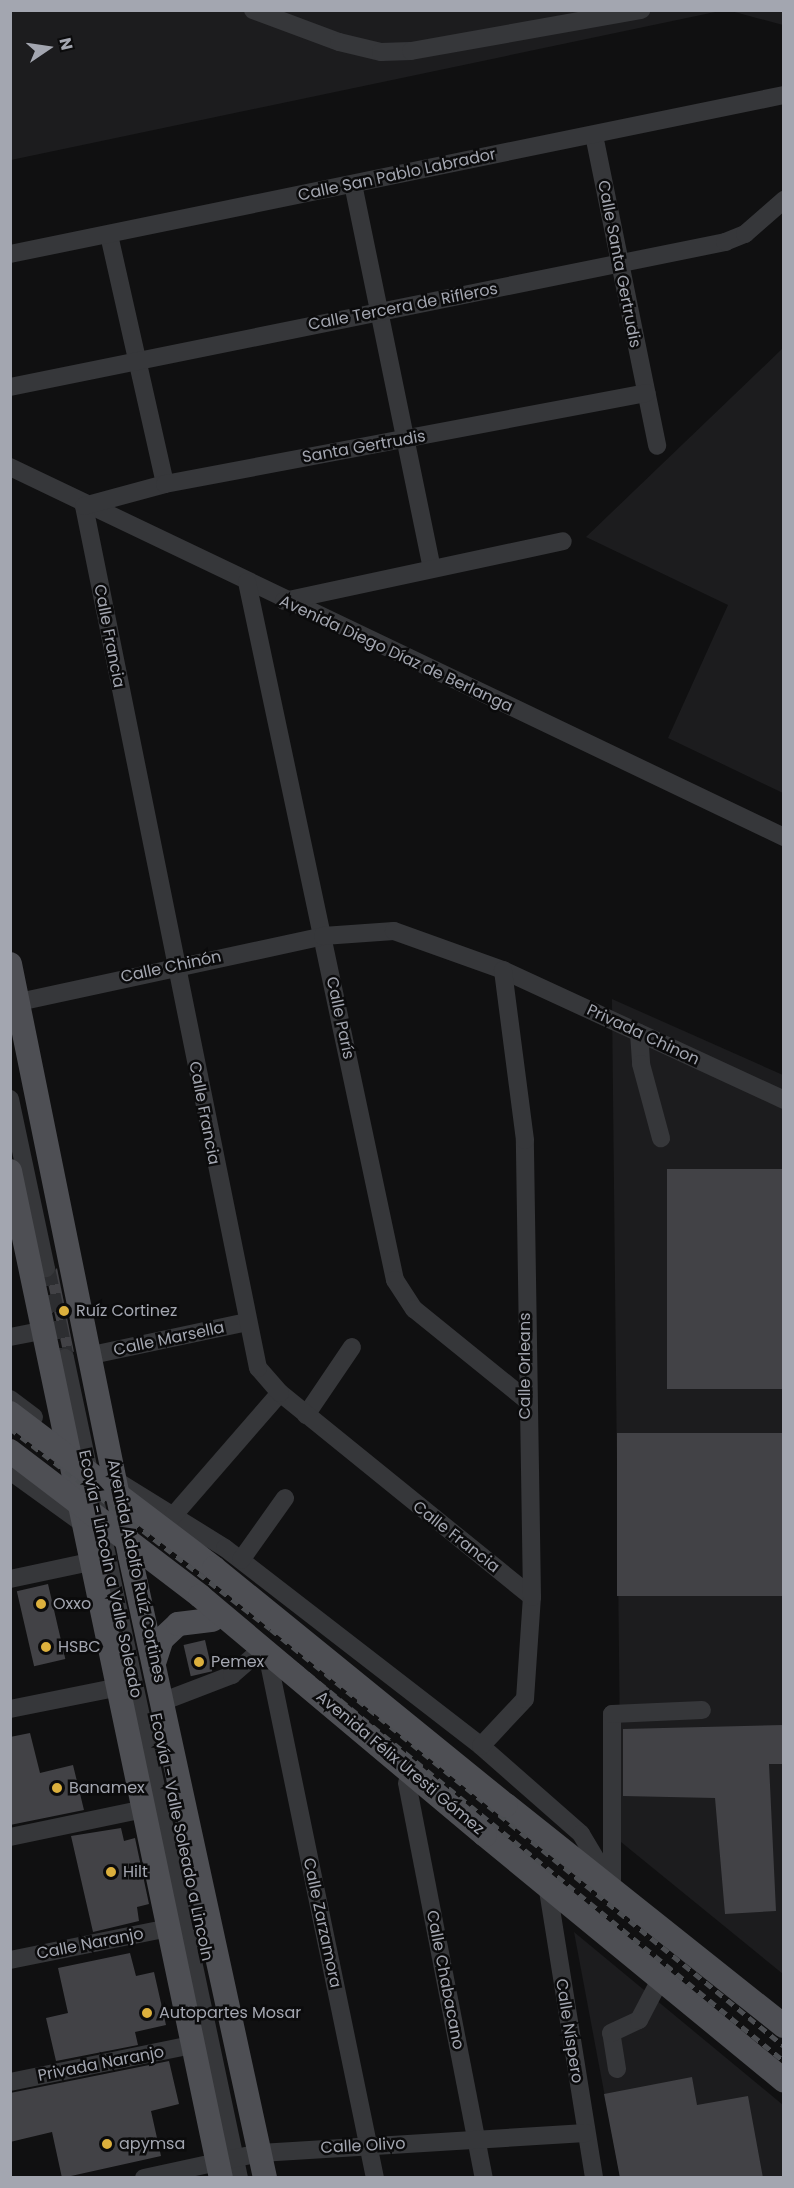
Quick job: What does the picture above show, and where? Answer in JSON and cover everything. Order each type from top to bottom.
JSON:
[{"type":"main road","name":"Avenida Adolfo Ruíz Cortines","points":[[10,964],[15,1011],[79,1356],[112,1478],[126,1553],[164,1701],[236,2162]]},
{"type":"main road","name":"Avenida Adolfo Ruíz Cortines","points":[[10,1171],[15,1216],[78,1453],[95,1532],[95,1561],[192,2045],[236,2162],[265,2178]]},
{"type":"main road","name":"Avenida Félix Uresti Gómez","points":[[10,1413],[214,1568],[783,2026]]},
{"type":"main road","name":"Avenida Félix Uresti Gómez","points":[[10,1452],[200,1596],[783,2081]]},
{"type":"main road","points":[[155,1660],[162,1639],[178,1624],[213,1620]]},
{"type":"street","points":[[253,10],[339,42],[381,52],[411,51],[641,10]]},
{"type":"street","name":"Calle San Pablo Labrador","points":[[10,254],[783,95]]},
{"type":"street","name":"Calle Santa Gertrudis","points":[[594,135],[657,446]]},
{"type":"street","points":[[353,184],[432,568]]},
{"type":"street","name":"Calle Tercera de Rifleros","points":[[10,387],[137,357],[381,312],[735,238],[783,200]]},
{"type":"street","points":[[109,235],[165,484]]},
{"type":"street","name":"Santa Gertrudis","points":[[84,506],[165,484],[646,393]]},
{"type":"street","name":"Avenida Diego Díaz de Berlanga","points":[[10,467],[84,506],[783,837]]},
{"type":"street","name":"Calle Francia","points":[[84,506],[174,965],[258,1368],[279,1393],[532,1597]]},
{"type":"street","points":[[284,601],[563,541]]},
{"type":"street","name":"Calle París","points":[[247,582],[402,1295],[525,1399]]},
{"type":"street","name":"Calle Chinón","points":[[15,1011],[174,965],[323,936],[394,931],[503,970]]},
{"type":"street","name":"Privada Chinon","points":[[503,970],[783,1100]]},
{"type":"street","name":"Calle Orleans","points":[[482,1746],[517,1715],[525,1699],[532,1597],[525,1399],[525,1140],[503,970]]},
{"type":"street","points":[[10,1100],[54,1266],[15,1011]]},
{"type":"street","points":[[639,1033],[640,1064],[661,1138]]},
{"type":"street","name":"Calle Marsella","points":[[79,1356],[247,1322]]},
{"type":"street","points":[[10,1337],[45,1330]]},
{"type":"street","points":[[306,1415],[352,1347]]},
{"type":"street","name":"Ecovía - Lincoln a Valle Soleado","points":[[78,1453],[79,1356]]},
{"type":"street","points":[[173,1516],[279,1393]]},
{"type":"street","points":[[10,1399],[112,1478],[242,1560],[482,1746],[580,1834],[613,1888]]},
{"type":"street","points":[[10,1452],[35,1447],[41,1434],[38,1420]]},
{"type":"street","points":[[10,1471],[126,1553],[213,1620],[483,1846],[538,1877]]},
{"type":"street","points":[[242,1560],[285,1498]]},
{"type":"street","name":"Ecovía - Lincoln a Valle Soleado","points":[[95,1532],[239,2178]]},
{"type":"street","points":[[180,1594],[181,1572],[194,1554],[225,1548]]},
{"type":"street","name":"Ecovía - Valle Soleado a Lincoln","points":[[126,1553],[236,2162],[253,2178]]},
{"type":"street","points":[[10,1579],[95,1561]]},
{"type":"street","points":[[164,1701],[232,1675],[255,1655]]},
{"type":"street","name":"Calle Zarzamora","points":[[270,1668],[375,2178]]},
{"type":"street","points":[[10,1709],[119,1687]]},
{"type":"street","points":[[613,1888],[612,1714],[702,1710]]},
{"type":"street","name":"Calle Chabacano","points":[[407,1783],[484,2178]]},
{"type":"street","points":[[10,1837],[144,1809]]},
{"type":"street","name":"Calle Níspero","points":[[538,1877],[594,2178]]},
{"type":"street","name":"Calle Naranjo","points":[[10,1960],[169,1928]]},
{"type":"street","points":[[617,2069],[611,2033],[639,2020],[661,1978]]},
{"type":"street","name":"Privada Naranjo","points":[[10,2082],[192,2045]]},
{"type":"street","name":"Calle Olivo","points":[[144,2178],[236,2162],[368,2144],[477,2141],[585,2133]]},
{"type":"shaded area","points":[[11,10],[720,11],[11,160]]},
{"type":"shaded area","points":[[731,11],[783,11],[783,25]]},
{"type":"shaded area","points":[[783,348],[783,793],[668,738],[728,605],[586,537]]},
{"type":"shaded area","points":[[612,999],[783,1075],[783,1974],[621,1842]]},
{"type":"shaded area","points":[[574,1932],[783,2105],[783,2177],[620,2177]]},
{"type":"building","points":[[667,1169],[783,1169],[783,1389],[667,1389]]},
{"type":"building","points":[[57,1268],[74,1352],[62,1347],[47,1279]]},
{"type":"building","points":[[617,1433],[783,1433],[783,1596],[617,1596]]},
{"type":"building","points":[[48,1584],[65,1659],[34,1666],[17,1591]]},
{"type":"building","name":"Pemex","points":[[205,1640],[212,1671],[191,1676],[184,1645]]},
{"type":"building","points":[[783,1725],[783,1764],[769,1764],[776,1911],[725,1914],[715,1798],[623,1796],[623,1729]]},
{"type":"building","points":[[30,1733],[40,1773],[73,1765],[84,1810],[10,1825],[10,1737]]},
{"type":"building","name":"Hilt","points":[[121,1828],[124,1841],[135,1838],[149,1904],[137,1907],[139,1921],[93,1932],[71,1836]]},
{"type":"building","points":[[130,1953],[136,1976],[154,1972],[166,2025],[135,2032],[138,2045],[56,2061],[46,2018],[68,2013],[58,1968]]},
{"type":"building","points":[[169,2061],[179,2104],[151,2111],[161,2156],[62,2178],[52,2132],[10,2142],[10,2093]]},
{"type":"building","points":[[692,2077],[697,2105],[748,2096],[763,2178],[620,2178],[604,2094]]},
{"type":"tunnel","points":[[46,1268],[65,1358]]},
{"type":"railway","points":[[10,1428],[271,1629],[784,2046]]},
{"type":"railway","points":[[10,1441],[264,1638],[784,2061]]},
{"type":"place","name":"Ruíz Cortinez","points":[[64,1311]]},
{"type":"place","name":"Oxxo","points":[[41,1604]]},
{"type":"place","name":"HSBC","points":[[46,1647]]},
{"type":"place","name":"Pemex","points":[[199,1662]]},
{"type":"place","name":"Banamex","points":[[57,1788]]},
{"type":"place","name":"Hilt","points":[[111,1872]]},
{"type":"place","name":"Autopartes Mosar","points":[[147,2013]]},
{"type":"place","name":"apymsa","points":[[107,2144]]}]
